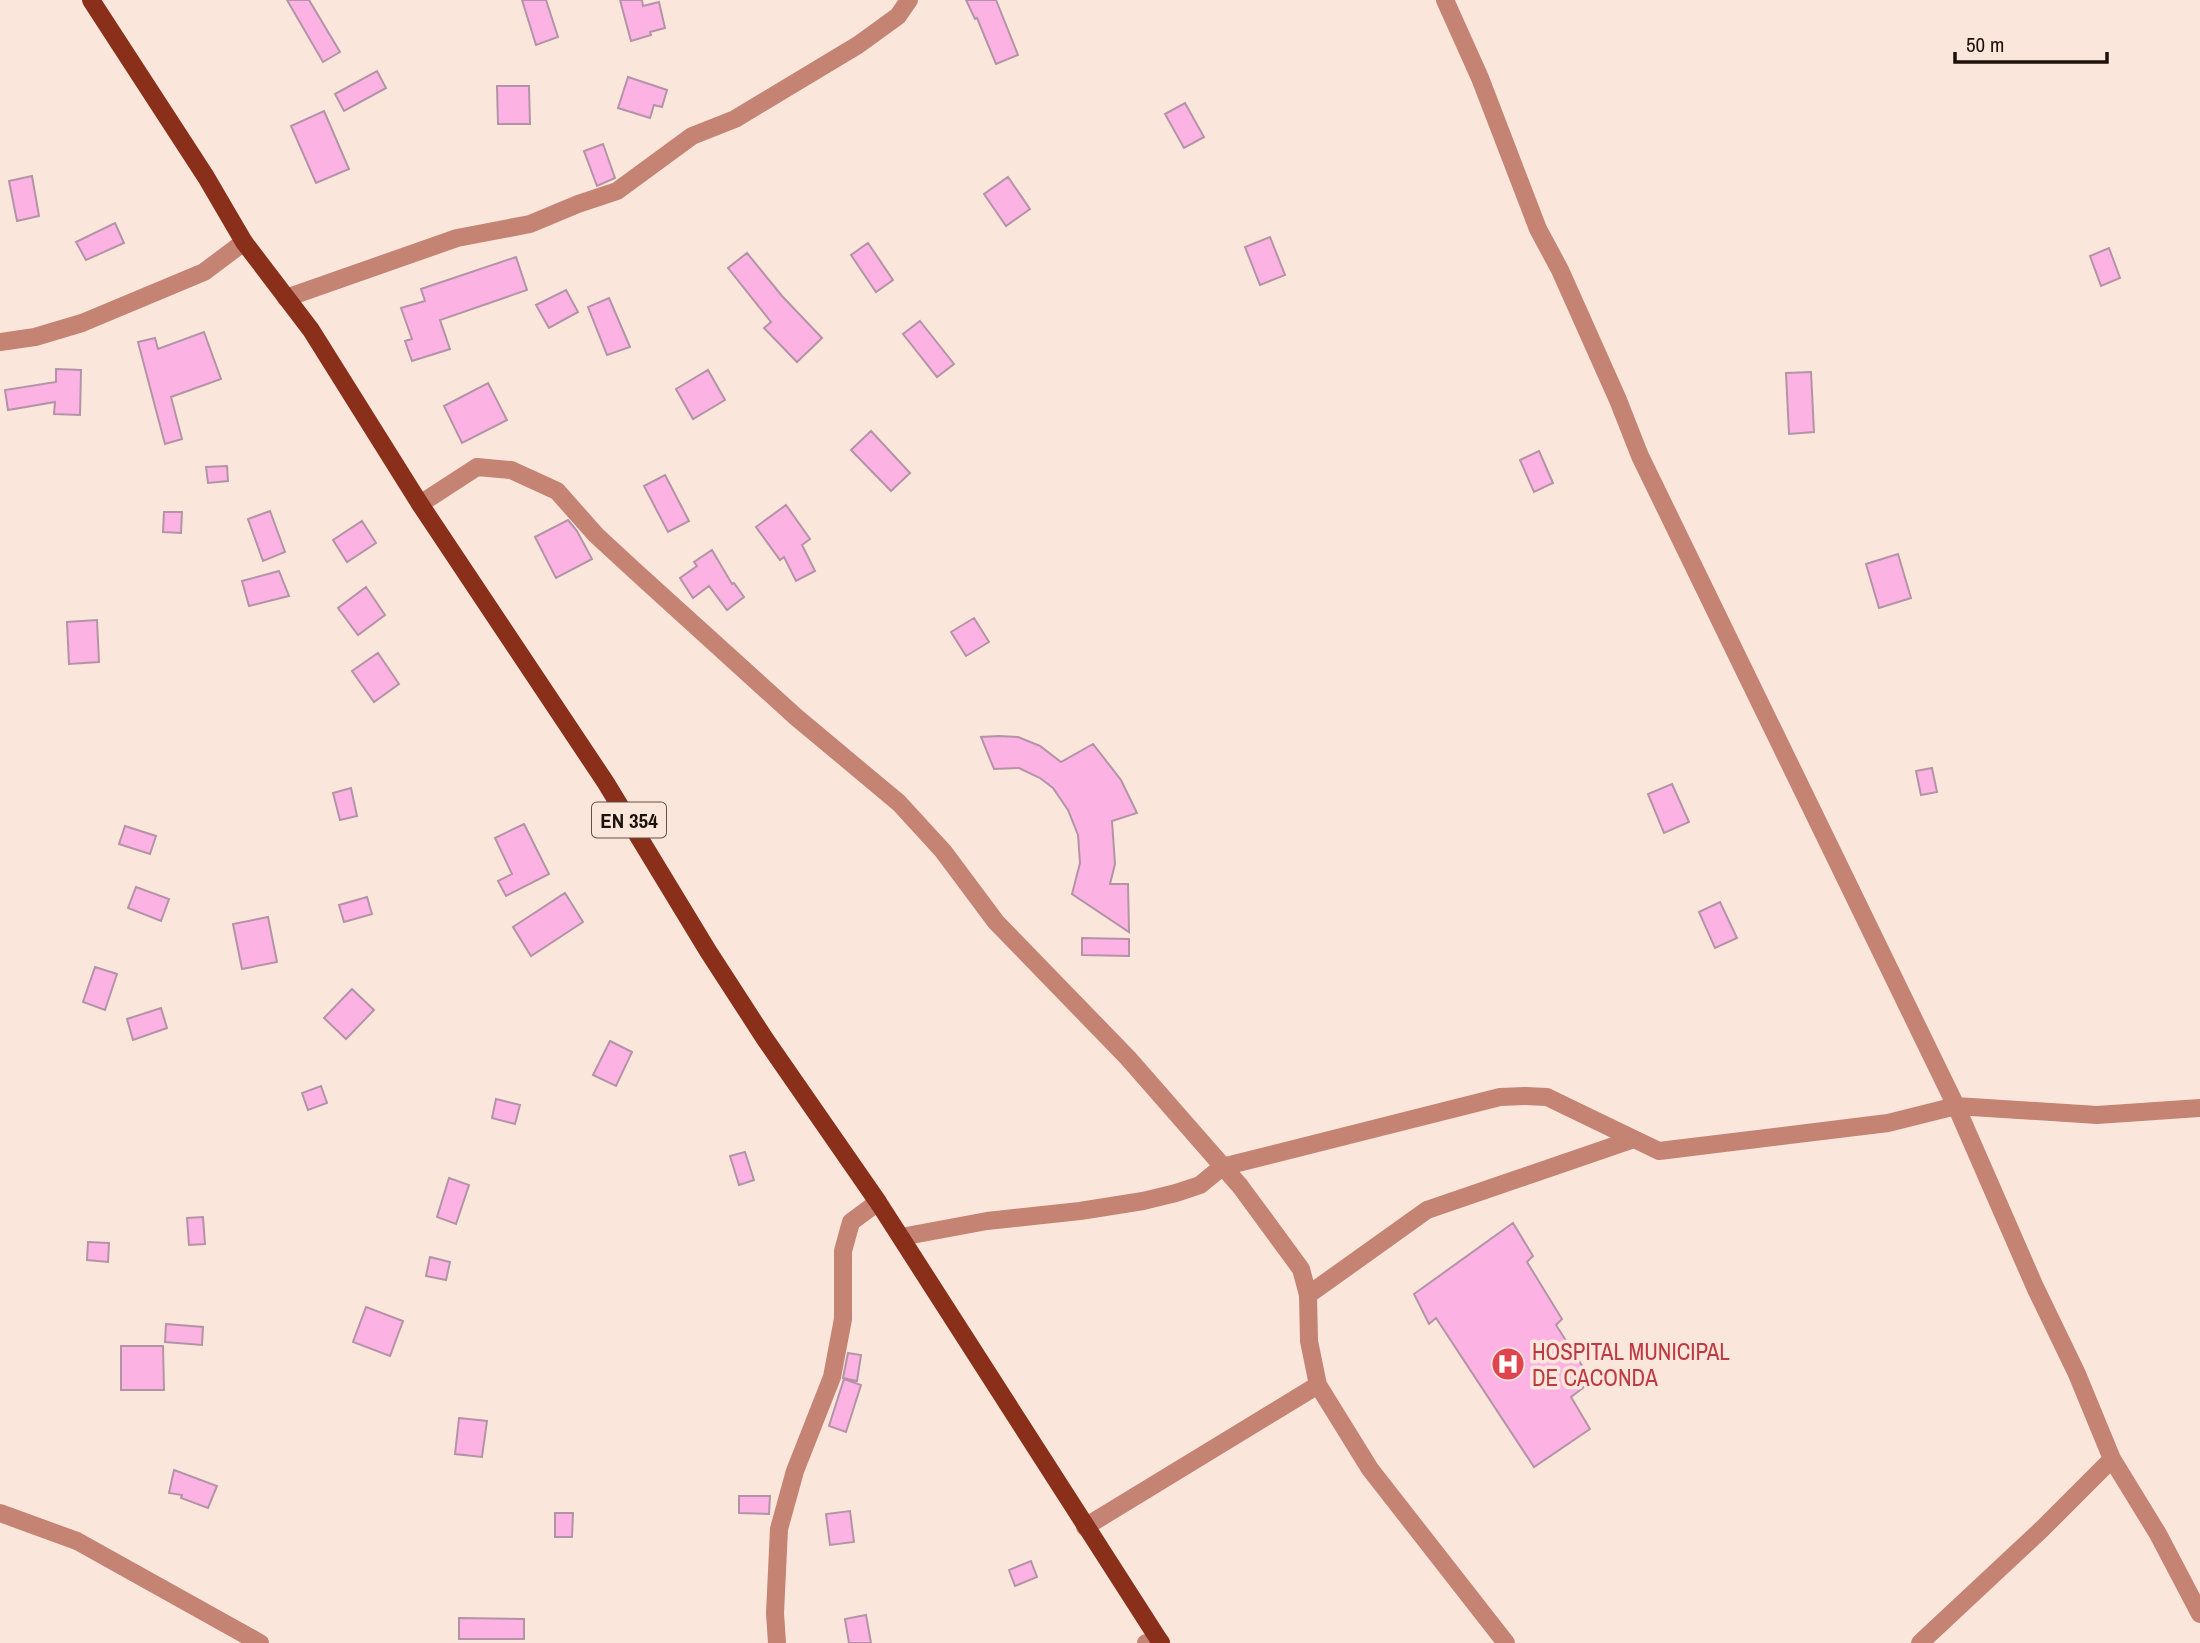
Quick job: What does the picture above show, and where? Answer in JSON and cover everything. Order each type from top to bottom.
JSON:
[{"type":"main road","name":"EN 354","points":[[91,0],[206,177],[244,242],[311,330],[420,504],[606,783],[708,951],[901,1237],[1161,1643]]},
{"type":"street","points":[[286,298],[457,238],[530,224],[617,191],[692,136],[735,119],[858,45],[898,16],[909,0]]},
{"type":"street","points":[[1445,0],[1480,78],[1538,229],[1560,270],[1640,456],[1956,1106],[2035,1287],[2077,1374],[2112,1459],[2158,1534],[2200,1614]]},
{"type":"street","points":[[0,342],[35,337],[82,323],[204,272],[244,242]]},
{"type":"street","points":[[420,504],[477,467],[510,470],[557,491],[596,535],[796,718],[900,803],[943,851],[996,922],[1128,1058],[1240,1186],[1301,1269],[1308,1295],[1309,1341],[1318,1385],[1370,1469],[1506,1643]]},
{"type":"street","points":[[901,1237],[987,1221],[1143,1201],[1200,1185],[1222,1167],[1500,1097],[1547,1097],[1659,1151],[1888,1122],[1956,1106],[2097,1115],[2200,1108]]},
{"type":"street","points":[[1308,1295],[1427,1210],[1634,1139]]},
{"type":"street","points":[[777,1643],[775,1613],[779,1529],[794,1471],[832,1377],[843,1318],[843,1251],[850,1222],[878,1202]]},
{"type":"street","points":[[1085,1527],[1318,1385]]},
{"type":"street","points":[[1920,1643],[2112,1459]]},
{"type":"street","points":[[0,1513],[77,1541],[260,1643]]},
{"type":"street","points":[[1146,1643],[1161,1643]]},
{"type":"building","points":[[287,0],[309,0],[340,52],[323,62]]},
{"type":"building","points":[[522,0],[546,0],[558,37],[536,45]]},
{"type":"building","points":[[620,0],[642,0],[643,6],[659,2],[665,28],[631,41]]},
{"type":"building","points":[[966,0],[996,0],[1018,55],[996,64],[977,18],[975,19]]},
{"type":"building","points":[[377,71],[386,88],[344,111],[335,94]]},
{"type":"building","points":[[628,77],[667,90],[662,107],[654,105],[650,118],[618,108]]},
{"type":"building","points":[[497,86],[529,86],[530,124],[498,124]]},
{"type":"building","points":[[1185,103],[1204,137],[1184,148],[1165,114]]},
{"type":"building","points":[[324,111],[349,169],[316,183],[291,126]]},
{"type":"building","points":[[603,144],[615,178],[597,186],[584,151]]},
{"type":"building","points":[[32,176],[39,216],[17,221],[9,181]]},
{"type":"building","points":[[1008,177],[1030,209],[1006,226],[984,194]]},
{"type":"building","points":[[115,223],[124,243],[86,260],[76,242]]},
{"type":"building","points":[[1270,237],[1285,275],[1260,285],[1245,247]]},
{"type":"building","points":[[868,243],[893,280],[876,292],[851,255]]},
{"type":"building","points":[[2109,248],[2120,278],[2101,286],[2090,256]]},
{"type":"building","points":[[747,253],[782,296],[822,338],[797,362],[764,328],[771,322],[728,268]]},
{"type":"building","points":[[516,257],[527,290],[440,320],[450,349],[412,361],[405,341],[412,339],[401,308],[425,301],[421,289]]},
{"type":"building","points":[[566,290],[578,312],[549,328],[536,305]]},
{"type":"building","points":[[609,298],[630,347],[607,355],[588,307]]},
{"type":"building","points":[[920,321],[954,364],[937,377],[903,334]]},
{"type":"building","points":[[204,332],[221,379],[171,397],[182,439],[165,444],[138,342],[155,338],[158,349]]},
{"type":"building","points":[[56,369],[81,370],[80,415],[54,414],[55,402],[8,410],[5,390],[56,382]]},
{"type":"building","points":[[708,370],[725,400],[693,419],[676,389]]},
{"type":"building","points":[[1811,372],[1814,432],[1789,434],[1786,373]]},
{"type":"building","points":[[488,383],[507,420],[462,443],[444,406]]},
{"type":"building","points":[[871,431],[910,473],[891,491],[851,450]]},
{"type":"building","points":[[1539,451],[1553,483],[1534,492],[1520,460]]},
{"type":"building","points":[[227,466],[228,481],[208,483],[206,467]]},
{"type":"building","points":[[665,475],[689,521],[668,532],[644,486]]},
{"type":"building","points":[[786,505],[810,539],[802,545],[815,571],[796,581],[784,557],[780,560],[756,527]]},
{"type":"building","points":[[270,511],[285,552],[263,561],[248,519]]},
{"type":"building","points":[[164,512],[182,512],[181,533],[163,532]]},
{"type":"building","points":[[568,520],[592,559],[556,578],[535,537]]},
{"type":"building","points":[[362,521],[376,543],[347,562],[333,540]]},
{"type":"building","points":[[712,550],[732,584],[734,583],[744,597],[727,610],[709,586],[693,598],[680,578],[697,566],[694,562]]},
{"type":"building","points":[[1898,554],[1911,598],[1879,608],[1866,564]]},
{"type":"building","points":[[279,571],[289,596],[249,606],[242,581]]},
{"type":"building","points":[[366,587],[385,615],[358,635],[338,608]]},
{"type":"building","points":[[974,618],[989,642],[966,656],[951,632]]},
{"type":"building","points":[[97,620],[99,662],[69,664],[67,622]]},
{"type":"building","points":[[378,653],[399,684],[374,702],[352,671]]},
{"type":"building","points":[[981,737],[1018,737],[1040,746],[1061,762],[1093,744],[1121,780],[1137,813],[1112,821],[1115,864],[1110,884],[1128,884],[1129,932],[1072,894],[1080,863],[1078,835],[1068,810],[1053,788],[1040,778],[1019,768],[994,769]]},
{"type":"building","points":[[1932,768],[1937,792],[1921,795],[1916,771]]},
{"type":"building","points":[[1672,784],[1689,822],[1664,833],[1648,794]]},
{"type":"building","points":[[351,788],[357,816],[340,820],[333,793]]},
{"type":"building","points":[[524,824],[549,874],[506,896],[498,881],[512,874],[495,838]]},
{"type":"building","points":[[125,826],[156,836],[150,854],[119,844]]},
{"type":"building","points":[[136,887],[169,899],[161,921],[128,908]]},
{"type":"building","points":[[565,893],[583,922],[531,956],[513,927]]},
{"type":"building","points":[[367,897],[372,914],[344,922],[339,905]]},
{"type":"building","points":[[1720,902],[1737,938],[1715,948],[1699,912]]},
{"type":"building","points":[[268,917],[277,962],[242,969],[233,924]]},
{"type":"building","points":[[1082,938],[1129,939],[1129,956],[1082,955]]},
{"type":"building","points":[[95,967],[117,974],[105,1010],[83,1002]]},
{"type":"building","points":[[352,989],[374,1010],[346,1039],[324,1018]]},
{"type":"building","points":[[161,1008],[167,1028],[133,1040],[127,1019]]},
{"type":"building","points":[[610,1041],[632,1052],[616,1086],[593,1075]]},
{"type":"building","points":[[321,1086],[327,1103],[308,1110],[302,1093]]},
{"type":"building","points":[[496,1099],[520,1105],[515,1124],[492,1118]]},
{"type":"building","points":[[745,1152],[754,1180],[739,1185],[730,1156]]},
{"type":"building","points":[[449,1178],[469,1185],[456,1224],[437,1217]]},
{"type":"building","points":[[203,1217],[205,1244],[189,1245],[187,1218]]},
{"type":"building","points":[[1513,1223],[1533,1256],[1527,1262],[1562,1319],[1556,1325],[1592,1381],[1571,1397],[1590,1429],[1534,1467],[1436,1318],[1429,1324],[1414,1294]]},
{"type":"building","points":[[88,1242],[109,1243],[108,1262],[87,1260]]},
{"type":"building","points":[[430,1257],[450,1262],[446,1280],[426,1276]]},
{"type":"building","points":[[366,1307],[403,1321],[390,1356],[353,1342]]},
{"type":"building","points":[[166,1324],[203,1327],[202,1345],[165,1342]]},
{"type":"building","points":[[121,1346],[163,1346],[164,1390],[121,1390]]},
{"type":"building","points":[[848,1353],[861,1355],[857,1381],[843,1378]]},
{"type":"building","points":[[844,1379],[861,1385],[846,1432],[829,1426]]},
{"type":"building","points":[[459,1418],[487,1421],[482,1457],[455,1454]]},
{"type":"building","points":[[174,1470],[217,1486],[208,1508],[181,1498],[182,1495],[169,1493]]},
{"type":"building","points":[[739,1496],[770,1496],[769,1514],[739,1513]]},
{"type":"building","points":[[850,1511],[854,1542],[830,1545],[826,1514]]},
{"type":"building","points":[[555,1513],[573,1513],[572,1537],[555,1537]]},
{"type":"building","points":[[1031,1561],[1037,1577],[1015,1586],[1009,1570]]},
{"type":"building","points":[[866,1615],[871,1643],[849,1643],[845,1619]]},
{"type":"building","points":[[459,1618],[524,1619],[524,1639],[459,1639]]},
{"type":"place","name":"HOSPITAL MUNICIPAL DE CACONDA","points":[[1508,1364]]}]
